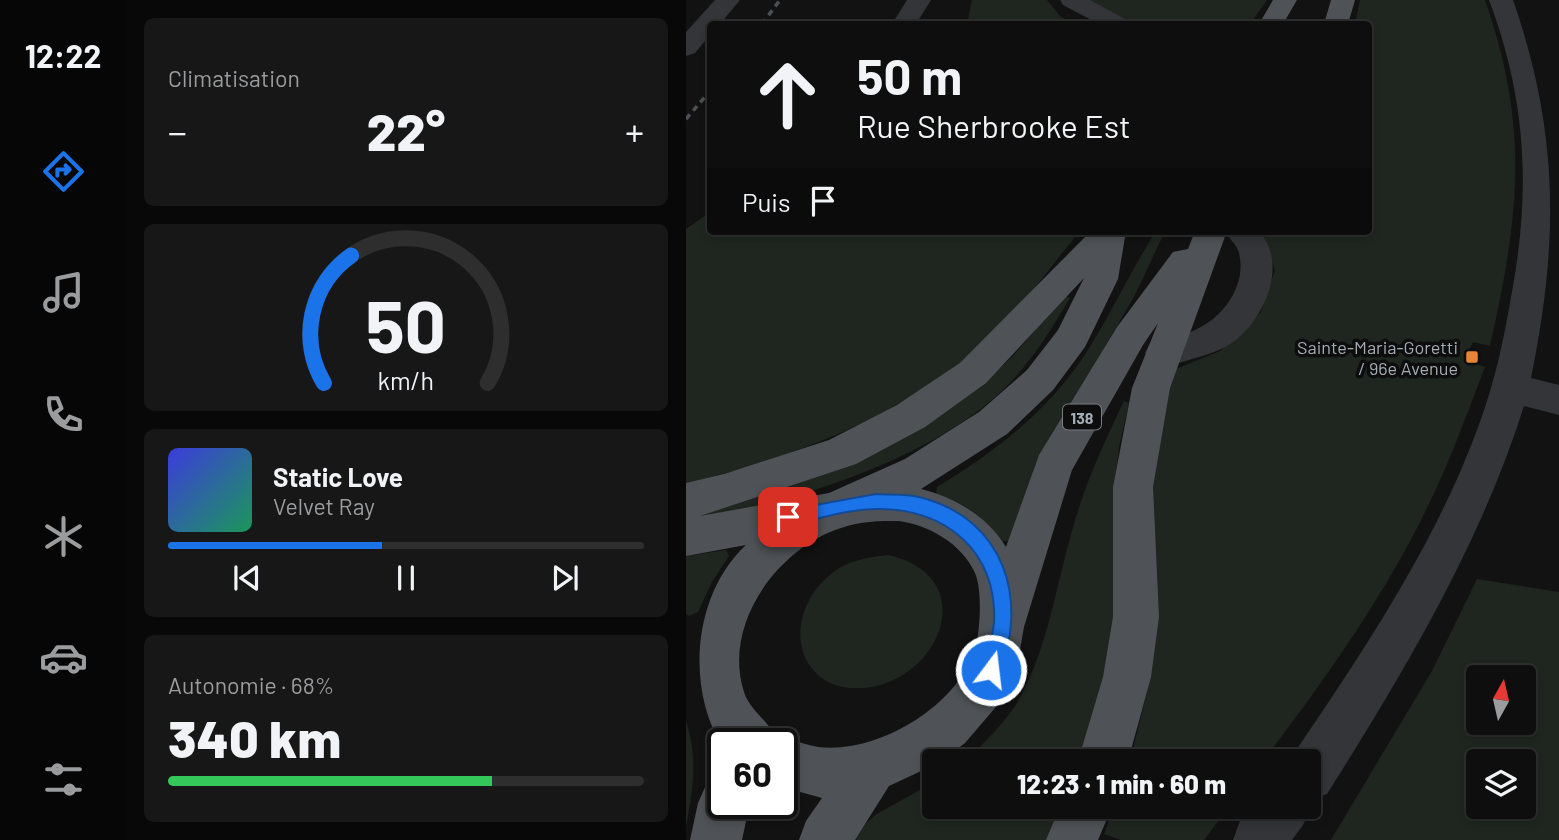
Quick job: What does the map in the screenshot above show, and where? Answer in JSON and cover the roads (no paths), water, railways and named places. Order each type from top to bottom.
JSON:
[{"type":"main road","points":[[1273,21],[1286,0]]},
{"type":"main road","points":[[1337,21],[1343,0]]},
{"type":"main road","points":[[686,501],[724,492],[842,452],[911,416],[973,373],[1106,235]]},
{"type":"main road","name":"138","points":[[736,728],[700,659],[719,628],[736,589],[762,555],[795,529],[919,471],[993,423],[1040,380],[1072,338],[1101,279],[1108,235]]},
{"type":"main road","name":"138","points":[[798,766],[819,772],[871,768],[922,747],[963,713],[991,670],[1053,467],[1130,336],[1205,235]]},
{"type":"main road","points":[[1106,749],[1127,677],[1136,617],[1133,487],[1151,388],[1207,235]]},
{"type":"main road","name":"138","points":[[686,537],[876,501],[918,505],[954,520],[983,546],[1000,582],[1003,625]]},
{"type":"main road","points":[[825,840],[871,768]]},
{"type":"main road","points":[[716,840],[721,819]]},
{"type":"main road","points":[[1072,840],[1081,819]]},
{"type":"street","points":[[710,21],[728,0]]},
{"type":"street","points":[[906,21],[919,0]]},
{"type":"street","points":[[1063,0],[1065,7],[1083,21]]},
{"type":"street","points":[[1072,0],[1110,21]]},
{"type":"street","points":[[1321,758],[1379,670],[1415,607],[1484,460],[1510,388],[1534,268],[1541,185],[1539,139],[1529,77],[1520,45],[1501,0]]},
{"type":"street","points":[[686,48],[707,24]]},
{"type":"street","points":[[1164,353],[1200,344],[1224,330],[1241,312],[1257,273],[1256,253],[1243,235]]},
{"type":"street","points":[[1510,388],[1559,400]]},
{"type":"street","points":[[1259,840],[1276,819]]},
{"type":"railway","points":[[764,21],[780,0]]},
{"type":"railway","points":[[686,119],[707,94]]},
{"type":"place","name":"Sainte-Maria-Goretti / 96e Avenue","points":[[1472,357]]}]
